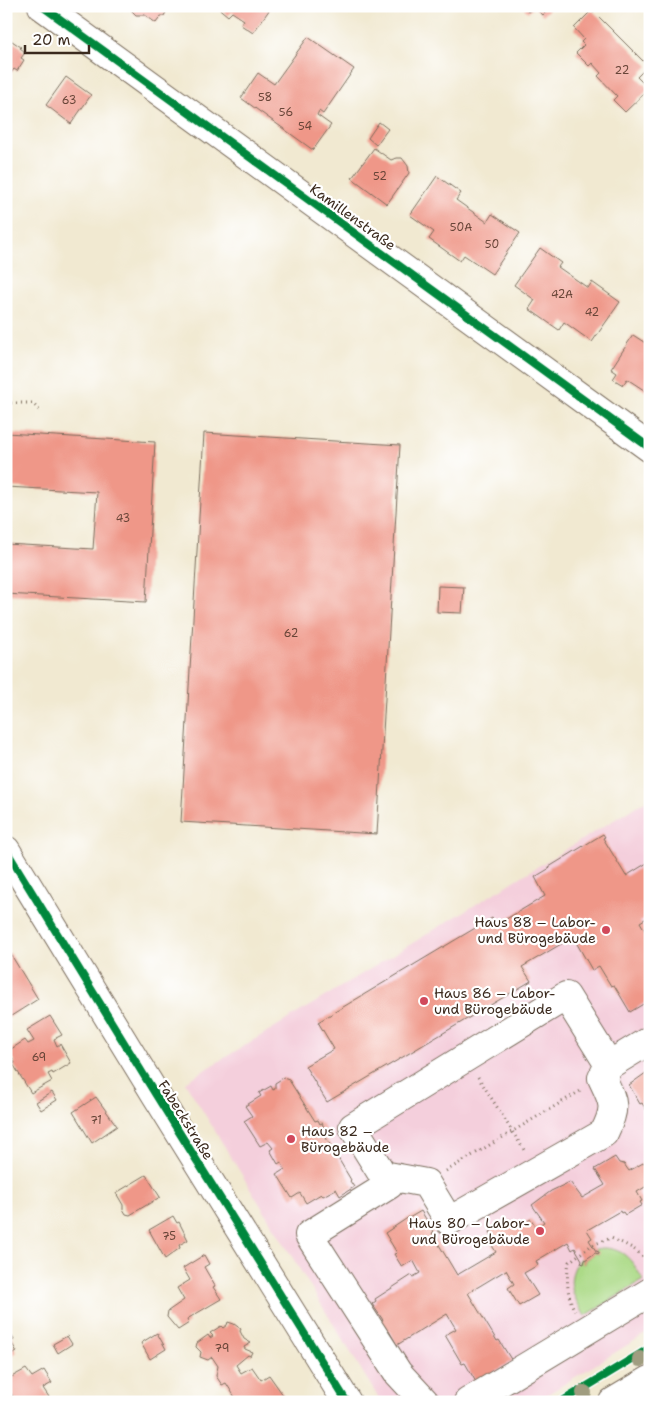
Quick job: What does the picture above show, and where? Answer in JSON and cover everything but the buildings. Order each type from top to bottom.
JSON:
[{"type":"street","name":"Kamillenstraße","points":[[42,6],[650,448]]},
{"type":"street","name":"Fabeckstraße","points":[[6,850],[347,1402]]},
{"type":"street","points":[[383,1175],[426,1183],[449,1221],[604,1132],[613,1115],[612,1099],[605,1071],[566,996],[353,1127],[389,1185],[309,1235],[398,1373],[424,1402]]},
{"type":"street","points":[[605,1071],[650,1040]]},
{"type":"street","points":[[468,1402],[650,1292]]},
{"type":"street","points":[[613,1402],[650,1380]]},
{"type":"path","points":[[6,403],[32,404],[40,412]]},
{"type":"path","points":[[466,1058],[538,1170]]},
{"type":"path","points":[[426,1183],[512,1131],[605,1071]]},
{"type":"path","points":[[586,1332],[571,1303],[567,1270],[569,1262],[592,1245],[611,1238],[633,1248],[642,1255],[650,1266]]},
{"type":"shaded area","points":[[650,798],[650,1331],[535,1402],[381,1402],[185,1082]]},
{"type":"green space","points":[[595,1249],[617,1250],[622,1253],[636,1267],[643,1280],[585,1316],[576,1301],[571,1280],[581,1257],[584,1264],[585,1260],[595,1253],[599,1254]]},
{"type":"cycle path","points":[[42,6],[650,448]]},
{"type":"cycle path","points":[[6,850],[347,1402]]},
{"type":"cycle path","points":[[561,1402],[650,1348]]},
{"type":"place","name":"Haus 88 – Labor- und Bürogebäude","points":[[606,930]]},
{"type":"place","name":"Haus 86 – Labor- und Bürogebäude","points":[[424,1001]]},
{"type":"place","name":"Haus 82 – Bürogebäude","points":[[291,1139]]},
{"type":"place","name":"Haus 80 – Labor- und Bürogebäude","points":[[540,1231]]}]
